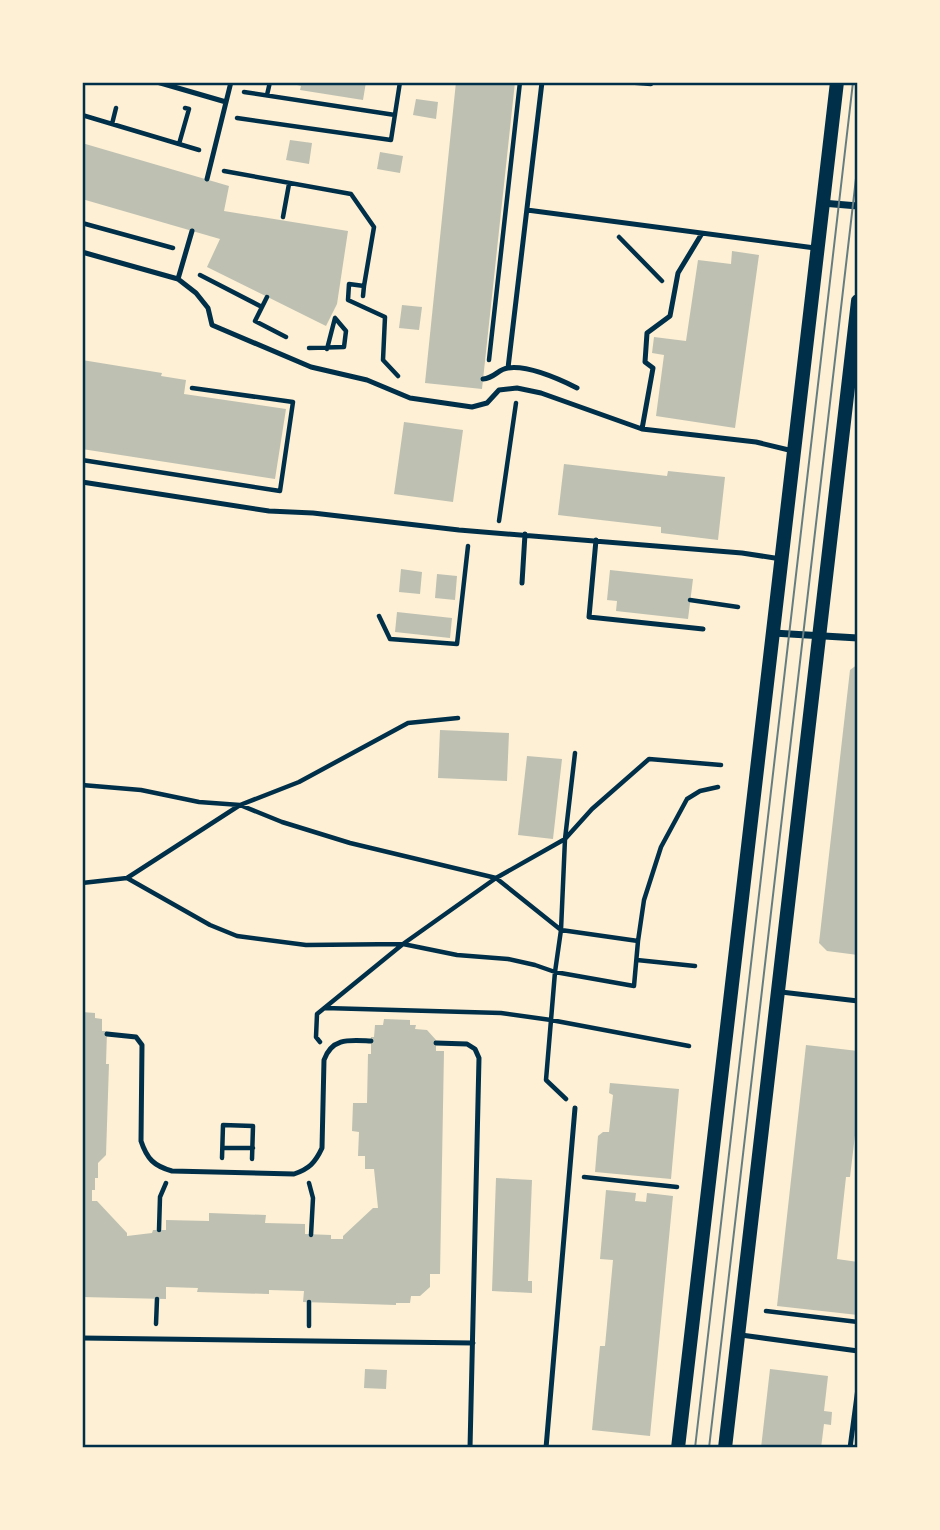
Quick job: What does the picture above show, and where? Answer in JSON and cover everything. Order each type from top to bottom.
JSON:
[{"type":"main road","points":[[678,1448],[836,82]]},
{"type":"main road","points":[[725,1448],[858,300]]},
{"type":"street","points":[[822,203],[858,206]]},
{"type":"street","points":[[773,633],[858,638]]},
{"type":"lane","points":[[157,82],[226,102]]},
{"type":"lane","points":[[509,368],[542,82]]},
{"type":"lane","points":[[207,179],[230,85]]},
{"type":"lane","points":[[527,210],[817,248]]},
{"type":"lane","points":[[178,279],[192,232]]},
{"type":"lane","points":[[642,429],[653,368],[645,362],[647,333],[670,316],[678,273],[701,234]]},
{"type":"lane","points":[[82,252],[178,279],[196,293],[208,308],[212,325],[311,367],[367,380],[410,398],[472,407],[487,403],[499,390],[517,388],[642,429],[756,442],[793,451]]},
{"type":"lane","points":[[485,379],[509,368],[544,373],[577,388]]},
{"type":"lane","points":[[82,482],[269,511],[313,513],[470,531],[742,553],[781,559]]},
{"type":"lane","points":[[522,583],[525,534]]},
{"type":"lane","points":[[596,540],[589,617],[704,629]]},
{"type":"lane","points":[[778,992],[858,1001]]},
{"type":"lane","points":[[107,1034],[136,1037],[142,1045],[141,1141],[146,1156],[156,1167],[172,1171],[294,1174],[306,1170],[316,1160],[322,1148],[324,1060],[328,1051],[334,1043],[344,1040],[371,1041]]},
{"type":"lane","points":[[436,1043],[467,1044],[475,1049],[479,1058],[470,1448]]},
{"type":"lane","points":[[546,1448],[575,1108]]},
{"type":"lane","points":[[738,1334],[858,1351]]},
{"type":"lane","points":[[82,1338],[473,1343]]},
{"type":"lane","points":[[850,1448],[858,1388]]},
{"type":"path","points":[[267,95],[270,82]]},
{"type":"path","points":[[223,116],[391,140],[400,82]]},
{"type":"path","points":[[485,379],[520,82]]},
{"type":"path","points":[[625,82],[651,85],[654,82]]},
{"type":"path","points":[[230,85],[267,95],[395,115]]},
{"type":"path","points":[[177,105],[189,109],[179,144]]},
{"type":"path","points":[[112,124],[116,108]]},
{"type":"path","points":[[82,115],[213,154]]},
{"type":"path","points":[[210,167],[351,194],[374,227],[363,296]]},
{"type":"path","points":[[283,217],[289,184]]},
{"type":"path","points":[[610,221],[620,237],[673,293]]},
{"type":"path","points":[[364,286],[349,284],[348,300],[384,317],[383,360],[403,381]]},
{"type":"path","points":[[262,307],[267,297]]},
{"type":"path","points":[[300,345],[327,349],[344,347],[346,331],[335,318],[327,349]]},
{"type":"path","points":[[82,460],[280,491],[293,402],[192,388]]},
{"type":"path","points":[[498,533],[515,403],[540,402],[541,394]]},
{"type":"path","points":[[379,616],[390,639],[457,644],[470,531]]},
{"type":"path","points":[[690,600],[738,607]]},
{"type":"path","points":[[82,883],[127,878],[240,805],[299,782],[408,723],[458,718]]},
{"type":"path","points":[[575,753],[565,839],[561,930],[546,1080],[575,1108]]},
{"type":"path","points":[[328,1051],[316,1037],[317,1014],[403,944],[496,878],[565,839],[593,809],[649,759],[721,765]]},
{"type":"path","points":[[82,785],[141,790],[199,802],[240,805],[282,822],[350,843],[496,878],[561,930],[638,941]]},
{"type":"path","points":[[127,878],[210,925],[237,936],[306,945],[403,944],[457,955],[508,959],[555,972],[634,986],[644,900],[661,847],[687,799],[700,791],[718,788]]},
{"type":"path","points":[[638,960],[695,966]]},
{"type":"path","points":[[325,1008],[502,1013],[689,1046]]},
{"type":"path","points":[[222,1172],[223,1125],[243,1125],[253,1126],[252,1173]]},
{"type":"path","points":[[223,1148],[253,1149]]},
{"type":"path","points":[[306,1170],[313,1198],[311,1235]]},
{"type":"path","points":[[159,1230],[160,1197],[172,1171]]},
{"type":"path","points":[[569,1175],[677,1187]]},
{"type":"path","points":[[156,1339],[157,1299]]},
{"type":"path","points":[[308,1341],[309,1302]]},
{"type":"path","points":[[766,1311],[858,1322]]},
{"type":"building","points":[[285,82],[366,82],[363,100],[300,90],[301,86]]},
{"type":"building","points":[[456,82],[515,82],[482,389],[425,383]]},
{"type":"building","points":[[416,99],[438,102],[436,119],[413,115]]},
{"type":"building","points":[[290,140],[312,143],[309,164],[286,160]]},
{"type":"building","points":[[82,143],[229,186],[224,211],[348,231],[337,304],[326,326],[207,267],[220,239],[82,199]]},
{"type":"building","points":[[380,152],[403,156],[400,173],[377,169]]},
{"type":"building","points":[[732,251],[759,255],[735,428],[656,416],[664,355],[652,353],[654,337],[686,341],[698,260],[731,264]]},
{"type":"building","points":[[402,305],[422,307],[419,330],[399,328]]},
{"type":"building","points":[[82,360],[162,373],[161,376],[186,380],[184,394],[286,409],[275,479],[82,449]]},
{"type":"building","points":[[404,422],[463,430],[453,502],[394,494]]},
{"type":"building","points":[[564,464],[667,476],[668,471],[725,477],[718,540],[661,533],[661,527],[558,515]]},
{"type":"building","points":[[401,569],[422,572],[420,594],[399,592]]},
{"type":"building","points":[[610,570],[693,579],[688,619],[616,611],[617,601],[607,600]]},
{"type":"building","points":[[437,574],[457,576],[455,600],[435,598]]},
{"type":"building","points":[[397,612],[452,618],[450,638],[395,632]]},
{"type":"building","points":[[858,664],[858,955],[827,951],[819,943],[850,670]]},
{"type":"building","points":[[440,730],[509,733],[507,781],[438,778]]},
{"type":"building","points":[[527,756],[562,759],[553,839],[518,835]]},
{"type":"building","points":[[82,1012],[95,1013],[95,1018],[102,1019],[102,1031],[107,1031],[106,1064],[109,1064],[106,1155],[98,1163],[98,1178],[95,1178],[92,1201],[97,1201],[127,1236],[166,1230],[166,1220],[209,1221],[209,1213],[266,1215],[265,1223],[305,1224],[305,1234],[331,1235],[331,1239],[343,1239],[373,1208],[378,1208],[374,1169],[365,1169],[365,1156],[358,1156],[359,1132],[352,1131],[353,1103],[367,1103],[368,1054],[371,1054],[371,1037],[374,1037],[375,1025],[383,1025],[384,1019],[410,1020],[410,1025],[416,1025],[415,1029],[427,1030],[436,1040],[436,1051],[444,1051],[440,1274],[430,1274],[430,1287],[420,1296],[411,1296],[410,1303],[396,1305],[303,1302],[304,1291],[269,1290],[269,1294],[197,1292],[198,1288],[166,1287],[166,1299],[82,1297]]},
{"type":"building","points":[[806,1045],[858,1051],[858,1110],[850,1177],[846,1177],[837,1259],[858,1262],[858,1315],[777,1306]]},
{"type":"building","points":[[610,1083],[679,1089],[671,1179],[595,1172],[598,1136],[609,1132],[613,1095],[609,1093]]},
{"type":"building","points":[[496,1178],[532,1180],[528,1281],[532,1281],[532,1293],[492,1291]]},
{"type":"building","points":[[606,1190],[636,1193],[635,1201],[646,1202],[647,1193],[673,1196],[650,1436],[592,1430],[600,1346],[605,1346],[613,1260],[600,1259]]},
{"type":"building","points":[[365,1369],[387,1370],[386,1389],[364,1388]]},
{"type":"building","points":[[770,1369],[828,1376],[824,1411],[832,1412],[831,1425],[824,1424],[821,1448],[761,1448]]},
{"type":"tram line","points":[[695,1448],[853,82]]},
{"type":"tram line","points":[[709,1448],[858,161]]}]
